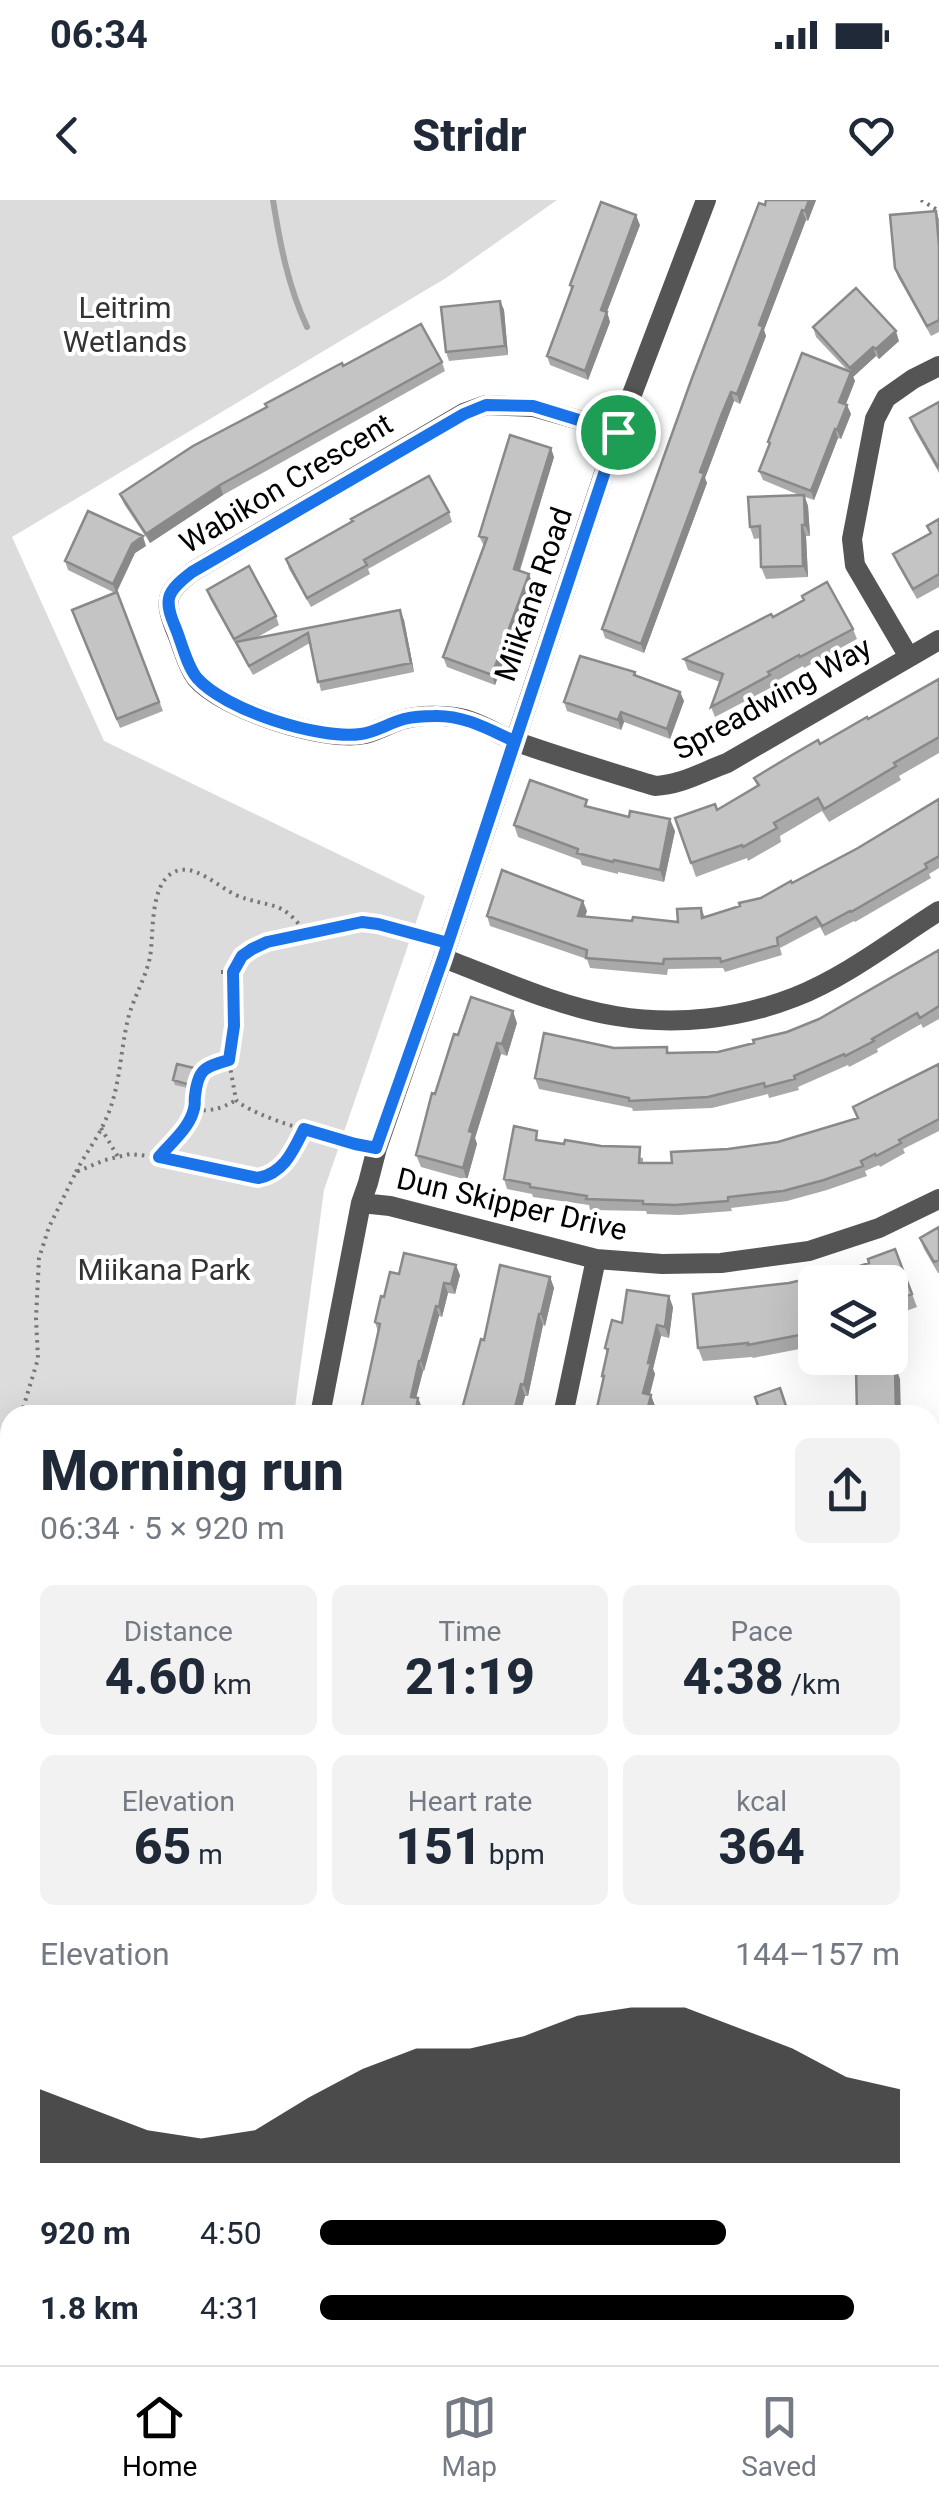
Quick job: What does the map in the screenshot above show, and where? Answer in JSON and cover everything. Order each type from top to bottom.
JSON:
[{"type":"street","name":"Miikana Road","points":[[322,1405],[360,1203],[376,1148],[618,432],[706,200]]},
{"type":"street","points":[[908,658],[855,565],[852,539],[875,420],[886,398],[939,366]]},
{"type":"street","name":"Wabikon Crescent","points":[[514,741],[474,722],[433,716],[404,719],[364,734],[334,736],[302,730],[221,698],[195,677],[167,601],[172,588],[192,572],[475,409],[504,404],[533,406],[618,432]]},
{"type":"street","name":"Spreadwing Way","points":[[514,741],[655,786],[674,786],[727,763],[939,640]]},
{"type":"street","points":[[445,951],[558,1001],[613,1016],[701,1020],[746,1012],[797,996],[837,976],[939,911]]},
{"type":"street","name":"Dun Skipper Drive","points":[[360,1203],[390,1206],[596,1259],[662,1264],[722,1263],[809,1251],[879,1228],[939,1198]]},
{"type":"street","points":[[565,1405],[596,1259]]},
{"type":"path","points":[[921,200],[939,211]]},
{"type":"path","points":[[24,1405],[38,1360],[40,1258],[49,1227],[102,1128],[114,1094],[128,1019],[150,955],[157,898],[166,878],[179,870],[193,871],[240,897],[276,905],[291,914],[306,934]]},
{"type":"path","points":[[376,1148],[304,1129],[246,1108],[236,1100],[229,1060],[234,1026],[233,972],[242,956],[267,942],[368,922],[445,951]]},
{"type":"path","points":[[221,972],[233,972]]},
{"type":"path","points":[[159,1157],[195,1110],[200,1072],[229,1060]]},
{"type":"path","points":[[195,1110],[213,1111],[236,1100]]},
{"type":"path","points":[[102,1128],[118,1156]]},
{"type":"path","points":[[76,1172],[130,1154],[258,1178],[280,1170],[304,1129]]},
{"type":"green space","points":[[0,200],[557,200],[446,278],[12,537],[104,741],[425,896],[324,1190],[295,1405],[0,1405]]},
{"type":"building","points":[[766,200],[809,200],[759,325],[763,327],[737,394],[731,392],[721,416],[700,472],[704,474],[641,644],[602,629],[692,378],[759,203],[765,205]]},
{"type":"building","points":[[601,202],[636,215],[601,310],[607,312],[585,371],[547,356]]},
{"type":"building","points":[[936,211],[939,320],[927,326],[895,268],[890,215]]},
{"type":"building","points":[[856,288],[896,331],[850,368],[813,327]]},
{"type":"building","points":[[500,301],[505,346],[446,352],[441,307]]},
{"type":"building","points":[[421,324],[442,362],[220,485],[146,534],[120,494],[193,446],[267,407],[265,404]]},
{"type":"building","points":[[802,353],[851,372],[839,402],[847,405],[811,491],[759,471]]},
{"type":"building","points":[[939,402],[939,466],[938,467],[910,418]]},
{"type":"building","points":[[510,435],[551,448],[514,569],[529,574],[492,675],[443,657],[487,538],[479,536]]},
{"type":"building","points":[[429,476],[449,512],[307,598],[286,559]]},
{"type":"building","points":[[804,495],[803,566],[761,567],[760,526],[750,527],[748,497]]},
{"type":"building","points":[[88,511],[143,536],[132,544],[113,584],[65,561]]},
{"type":"building","points":[[939,519],[939,574],[913,589],[893,554],[931,533],[927,526]]},
{"type":"building","points":[[249,566],[276,616],[234,639],[207,590]]},
{"type":"building","points":[[827,582],[853,629],[768,672],[770,675],[711,707],[723,674],[684,659],[771,614],[773,617]]},
{"type":"building","points":[[117,592],[159,702],[117,719],[72,610]]},
{"type":"building","points":[[400,610],[411,663],[318,682],[308,633],[249,666],[236,642]]},
{"type":"building","points":[[580,656],[635,672],[634,675],[680,692],[667,729],[621,712],[618,720],[564,702]]},
{"type":"building","points":[[939,679],[939,737],[824,809],[818,798],[774,823],[777,828],[743,847],[691,863],[675,818],[715,804],[717,810],[759,785],[754,778],[792,755],[818,740],[820,744]]},
{"type":"building","points":[[530,780],[587,800],[585,806],[629,817],[630,811],[670,819],[660,870],[577,853],[578,849],[514,825]]},
{"type":"building","points":[[939,799],[939,856],[925,864],[927,868],[822,926],[816,917],[777,938],[778,945],[721,962],[720,958],[664,959],[663,964],[586,958],[587,950],[487,916],[502,870],[583,901],[578,916],[678,922],[677,909],[701,908],[702,918],[792,883]]},
{"type":"building","points":[[939,950],[939,1006],[920,1018],[917,1013],[874,1041],[794,1076],[795,1079],[708,1097],[629,1101],[535,1078],[544,1033],[614,1048],[667,1047],[667,1053],[718,1052],[819,1019]]},
{"type":"building","points":[[471,997],[513,1011],[502,1044],[497,1043],[469,1131],[473,1133],[463,1168],[416,1155],[432,1093],[435,1094],[454,1034],[458,1035]]},
{"type":"building","points":[[177,1064],[194,1068],[190,1085],[173,1080]]},
{"type":"building","points":[[939,1064],[939,1119],[899,1140],[901,1143],[861,1161],[863,1166],[783,1191],[728,1197],[728,1201],[643,1204],[586,1199],[587,1196],[504,1179],[514,1126],[537,1131],[536,1140],[640,1147],[639,1163],[672,1163],[671,1152],[778,1142],[858,1118],[853,1107]]},
{"type":"building","points":[[939,1227],[939,1260],[934,1262],[920,1238]]},
{"type":"building","points":[[895,1249],[901,1265],[863,1265],[869,1263],[868,1259]]},
{"type":"building","points":[[404,1253],[456,1265],[451,1284],[444,1283],[419,1361],[411,1397],[418,1398],[417,1405],[362,1405],[380,1324],[375,1322],[381,1296],[384,1297],[390,1272],[399,1274]]},
{"type":"building","points":[[500,1265],[550,1277],[516,1405],[463,1405],[481,1339],[484,1340]]},
{"type":"building","points":[[798,1281],[798,1335],[748,1345],[698,1348],[693,1294]]},
{"type":"building","points":[[627,1290],[669,1296],[665,1327],[657,1325],[648,1363],[643,1393],[651,1395],[648,1405],[598,1405],[612,1320],[622,1323]]},
{"type":"building","points":[[856,1375],[895,1375],[896,1405],[857,1405]]},
{"type":"building","points":[[780,1388],[786,1405],[758,1405],[755,1397]]},
{"type":"waterway","points":[[273,200],[286,265],[307,327]]},
{"type":"route","points":[[618,432],[533,406],[486,405],[373,466],[192,572],[172,588],[167,601],[169,614],[195,677],[221,698],[302,730],[334,736],[364,734],[404,719],[433,716],[474,722],[514,741],[448,943],[418,937],[378,924],[362,922],[267,942],[242,956],[233,972],[234,1026],[229,1060],[200,1072],[195,1110],[159,1157],[258,1178],[280,1170],[304,1129],[376,1148],[443,958],[514,741],[538,677],[618,432]]},
{"type":"park label","name":"Leitrim Wetlands","points":[[125,324]]},
{"type":"park label","name":"Miikana Park","points":[[164,1269]]}]
